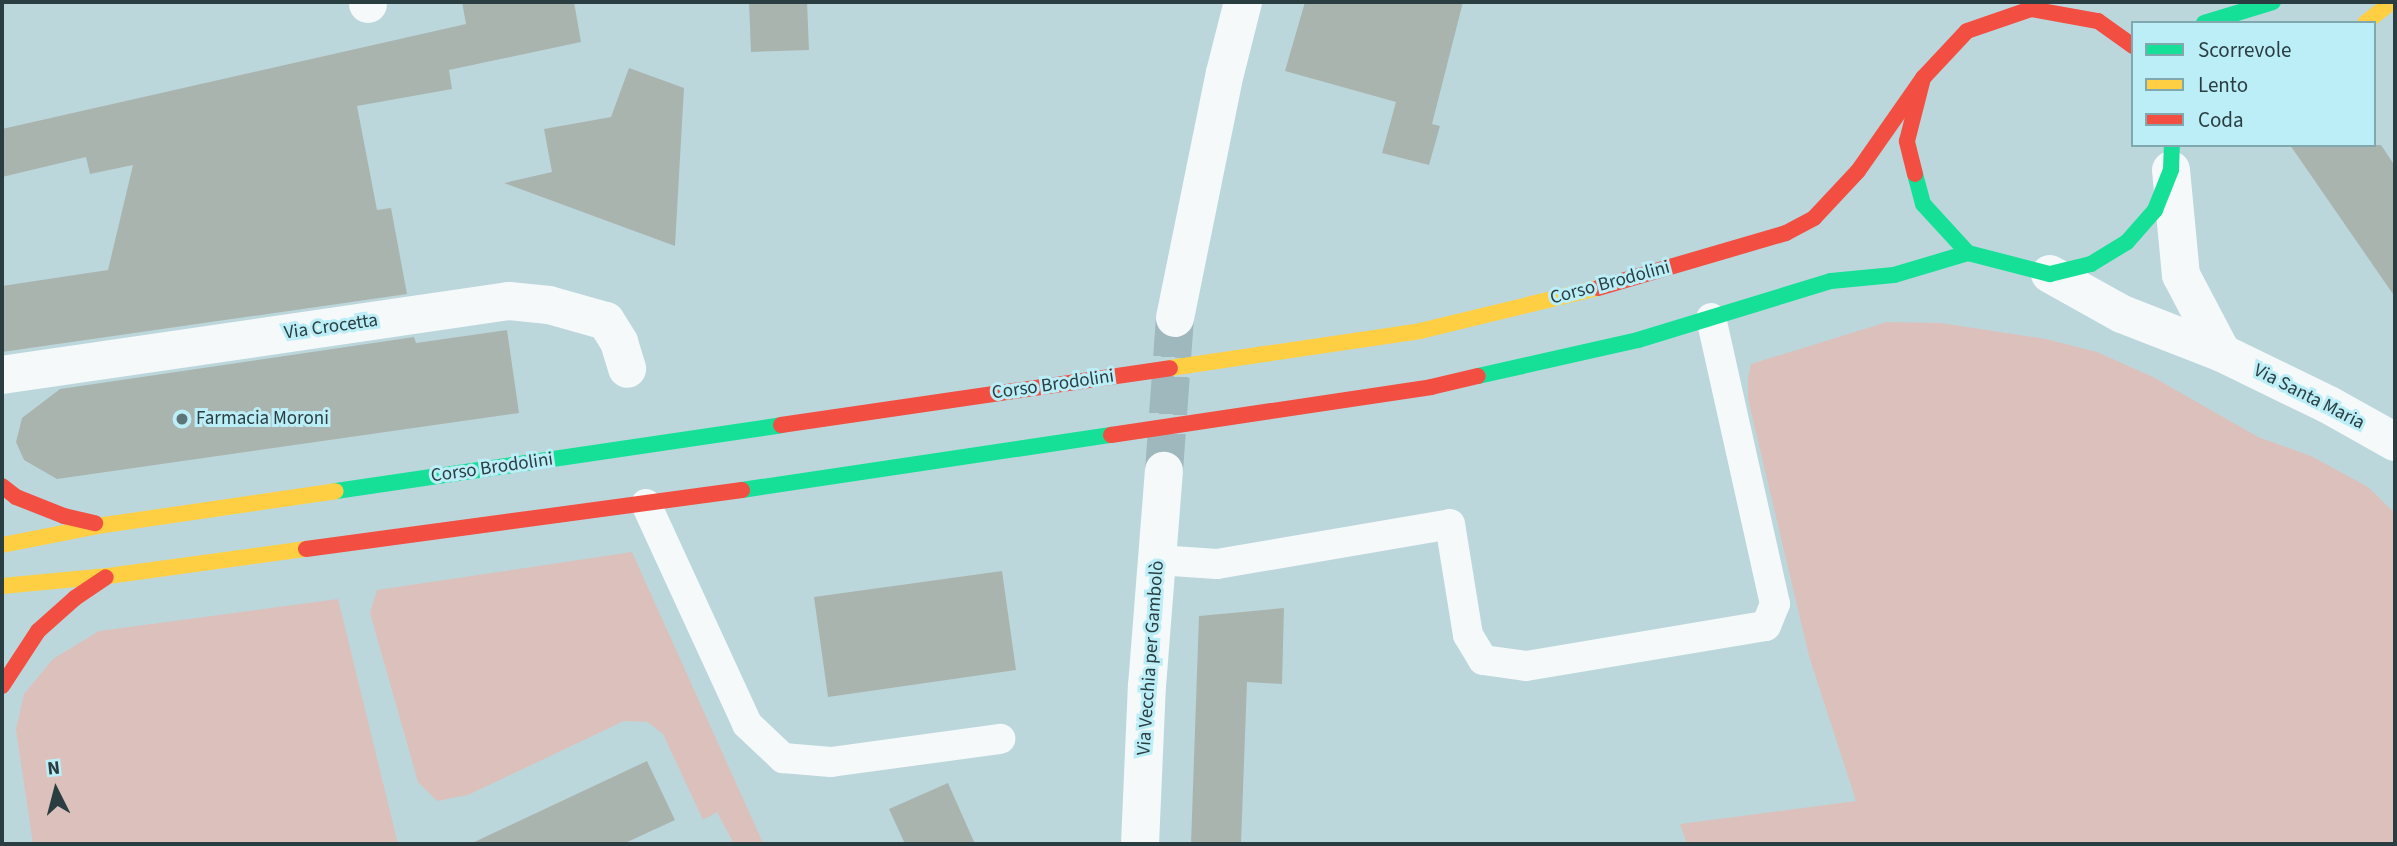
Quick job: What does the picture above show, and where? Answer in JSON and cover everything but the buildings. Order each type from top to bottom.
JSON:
[{"type":"main road","points":[[2211,21],[2273,2]]},
{"type":"main road","points":[[2368,21],[2392,2]]},
{"type":"main road","name":"Corso Brodolini","points":[[2,545],[104,525],[1420,331],[1566,296],[1786,233],[1814,218],[1858,171],[1923,78],[1973,16],[2031,9],[2091,11],[2131,43]]},
{"type":"main road","name":"Corso Brodolini","points":[[1923,78],[1907,141],[1923,204],[1968,253]]},
{"type":"main road","points":[[2,586],[108,576],[646,504],[1431,387],[1638,340],[1831,281],[1894,275],[1968,253],[2050,274],[2091,264],[2127,242],[2155,209],[2172,158]]},
{"type":"main road","name":"Corso Brodolini","points":[[2,486],[16,497],[64,516],[104,525]]},
{"type":"main road","points":[[2,686],[38,631],[75,598],[108,576]]},
{"type":"street","points":[[1175,317],[1225,72],[1244,2]]},
{"type":"street","points":[[2172,158],[2180,275],[2222,353]]},
{"type":"street","name":"Via Santa Maria","points":[[2050,274],[2122,314],[2222,353],[2329,405],[2395,442]]},
{"type":"street","name":"Via Crocetta","points":[[2,375],[509,301],[549,305],[606,321],[619,342],[627,369]]},
{"type":"street","name":"Via Vecchia per Gambolò","points":[[1140,844],[1147,686],[1164,471]]},
{"type":"lane","points":[[1158,560],[1217,564],[1450,524],[1468,635],[1483,660],[1527,666],[1766,626],[1775,604],[1711,318]]},
{"type":"lane","points":[[646,504],[747,724],[783,758],[831,762],[1000,739]]},
{"type":"shaded area","points":[[1887,322],[1941,323],[2046,339],[2097,352],[2153,377],[2258,437],[2311,456],[2368,487],[2395,513],[2395,844],[1687,844],[1680,824],[1856,801],[1809,656],[1748,399],[1748,378],[1751,364]]},
{"type":"shaded area","points":[[632,552],[763,843],[734,844],[717,812],[703,820],[663,734],[648,722],[624,721],[468,795],[437,801],[418,782],[370,613],[377,590]]},
{"type":"shaded area","points":[[338,599],[398,844],[33,844],[16,730],[24,694],[53,659],[99,631]]},
{"type":"tunnel","points":[[1164,471],[1175,318]]},
{"type":"traffic: fast","points":[[2211,21],[2273,2]]},
{"type":"traffic: fast","points":[[1915,174],[1923,204],[1968,253],[2050,274],[2091,264],[2127,242],[2155,210],[2171,170],[2172,147]]},
{"type":"traffic: fast","points":[[1478,376],[1638,340],[1831,281],[1894,275],[1968,253]]},
{"type":"traffic: fast","points":[[336,491],[781,425]]},
{"type":"traffic: fast","points":[[742,490],[1111,435]]},
{"type":"traffic: slow","points":[[2368,21],[2392,2]]},
{"type":"traffic: slow","points":[[1170,368],[1420,331],[1598,288]]},
{"type":"traffic: slow","points":[[2,545],[104,525],[336,491]]},
{"type":"traffic: slow","points":[[2,586],[108,576],[306,549]]},
{"type":"traffic: jam","points":[[1915,174],[1907,141],[1923,78],[1967,31],[2031,9],[2098,21],[2131,45]]},
{"type":"traffic: jam","points":[[1598,288],[1786,233],[1814,218],[1858,171],[1923,78]]},
{"type":"traffic: jam","points":[[781,425],[1170,368]]},
{"type":"traffic: jam","points":[[1111,435],[1431,387],[1478,376]]},
{"type":"traffic: jam","points":[[2,486],[16,497],[64,516],[95,523]]},
{"type":"traffic: jam","points":[[306,549],[742,490]]},
{"type":"traffic: jam","points":[[2,686],[38,631],[75,598],[106,577]]},
{"type":"place","name":"Farmacia Moroni","points":[[182,419]]}]
